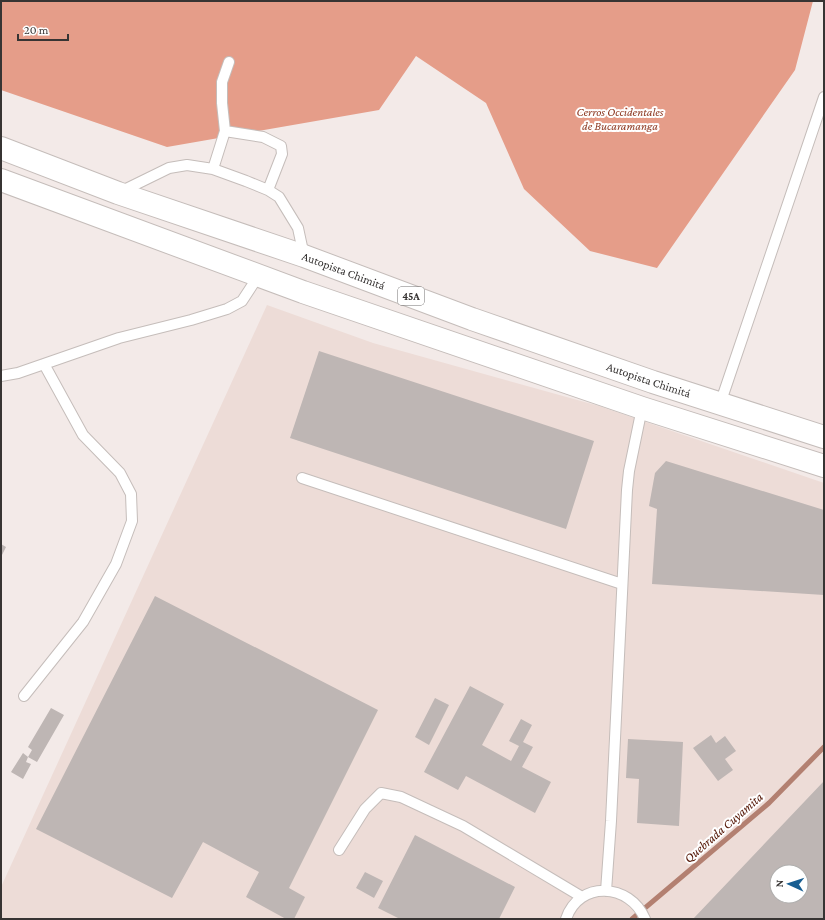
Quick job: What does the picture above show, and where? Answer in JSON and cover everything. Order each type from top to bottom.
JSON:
[{"type":"highway","name":"Autopista Chimitá","points":[[1,148],[118,193],[304,256],[479,321],[653,382],[824,437]]},
{"type":"highway","points":[[1,180],[259,275],[642,408],[824,466]]},
{"type":"lane","points":[[213,169],[225,131],[222,103],[222,82],[229,62]]},
{"type":"lane","points":[[720,404],[824,97]]},
{"type":"lane","points":[[225,131],[263,137],[281,146],[282,154],[268,190]]},
{"type":"lane","points":[[118,193],[169,168],[187,165],[213,169],[268,190],[279,197],[298,228],[304,256]]},
{"type":"lane","points":[[1,376],[18,373],[119,338],[191,320],[227,309],[242,301],[259,275]]},
{"type":"lane","points":[[24,696],[83,622],[116,564],[132,521],[130,494],[120,473],[83,435],[44,364]]},
{"type":"lane","points":[[606,890],[611,821],[629,471],[642,408]]},
{"type":"lane","points":[[302,478],[622,584]]},
{"type":"lane","points":[[339,850],[365,809],[381,793],[401,797],[462,826],[582,897]]},
{"type":"lane","points":[[566,919],[573,906],[582,897],[594,892],[606,890],[616,892],[634,901],[644,915]]},
{"type":"shaded area","points":[[267,305],[373,343],[599,406],[824,483],[824,919],[1,919],[1,887]]},
{"type":"green space","name":"Cerros Occidentales de Bucaramanga","points":[[1,1],[813,1],[795,70],[657,268],[590,251],[524,189],[486,103],[416,56],[379,110],[167,147],[1,90]]},
{"type":"building","points":[[319,351],[594,441],[566,529],[290,438]]},
{"type":"building","points":[[666,461],[824,510],[824,595],[652,584],[657,509],[649,506],[655,473]]},
{"type":"building","points":[[1,544],[6,547],[1,557]]},
{"type":"building","points":[[155,596],[378,710],[289,888],[305,897],[294,919],[286,919],[246,897],[259,872],[203,842],[172,898],[36,829]]},
{"type":"building","points":[[470,686],[504,704],[482,745],[511,761],[519,746],[509,741],[521,719],[532,725],[523,742],[533,747],[522,767],[551,782],[535,813],[466,776],[458,790],[424,772]]},
{"type":"building","points":[[435,698],[449,705],[429,745],[415,737]]},
{"type":"building","points":[[51,708],[64,715],[37,762],[28,757],[32,750],[28,747]]},
{"type":"building","points":[[711,735],[716,743],[725,736],[736,751],[725,759],[733,770],[718,781],[693,748]]},
{"type":"building","points":[[628,739],[683,742],[679,826],[637,823],[639,779],[626,778]]},
{"type":"building","points":[[23,753],[28,757],[26,762],[31,764],[23,779],[11,772]]},
{"type":"building","points":[[824,781],[824,919],[693,919]]},
{"type":"building","points":[[415,835],[515,887],[499,919],[400,919],[378,908]]},
{"type":"building","points":[[365,872],[383,881],[374,898],[356,888]]},
{"type":"waterway","name":"Quebrada Cuyamita","points":[[632,919],[769,803],[824,747]]}]
